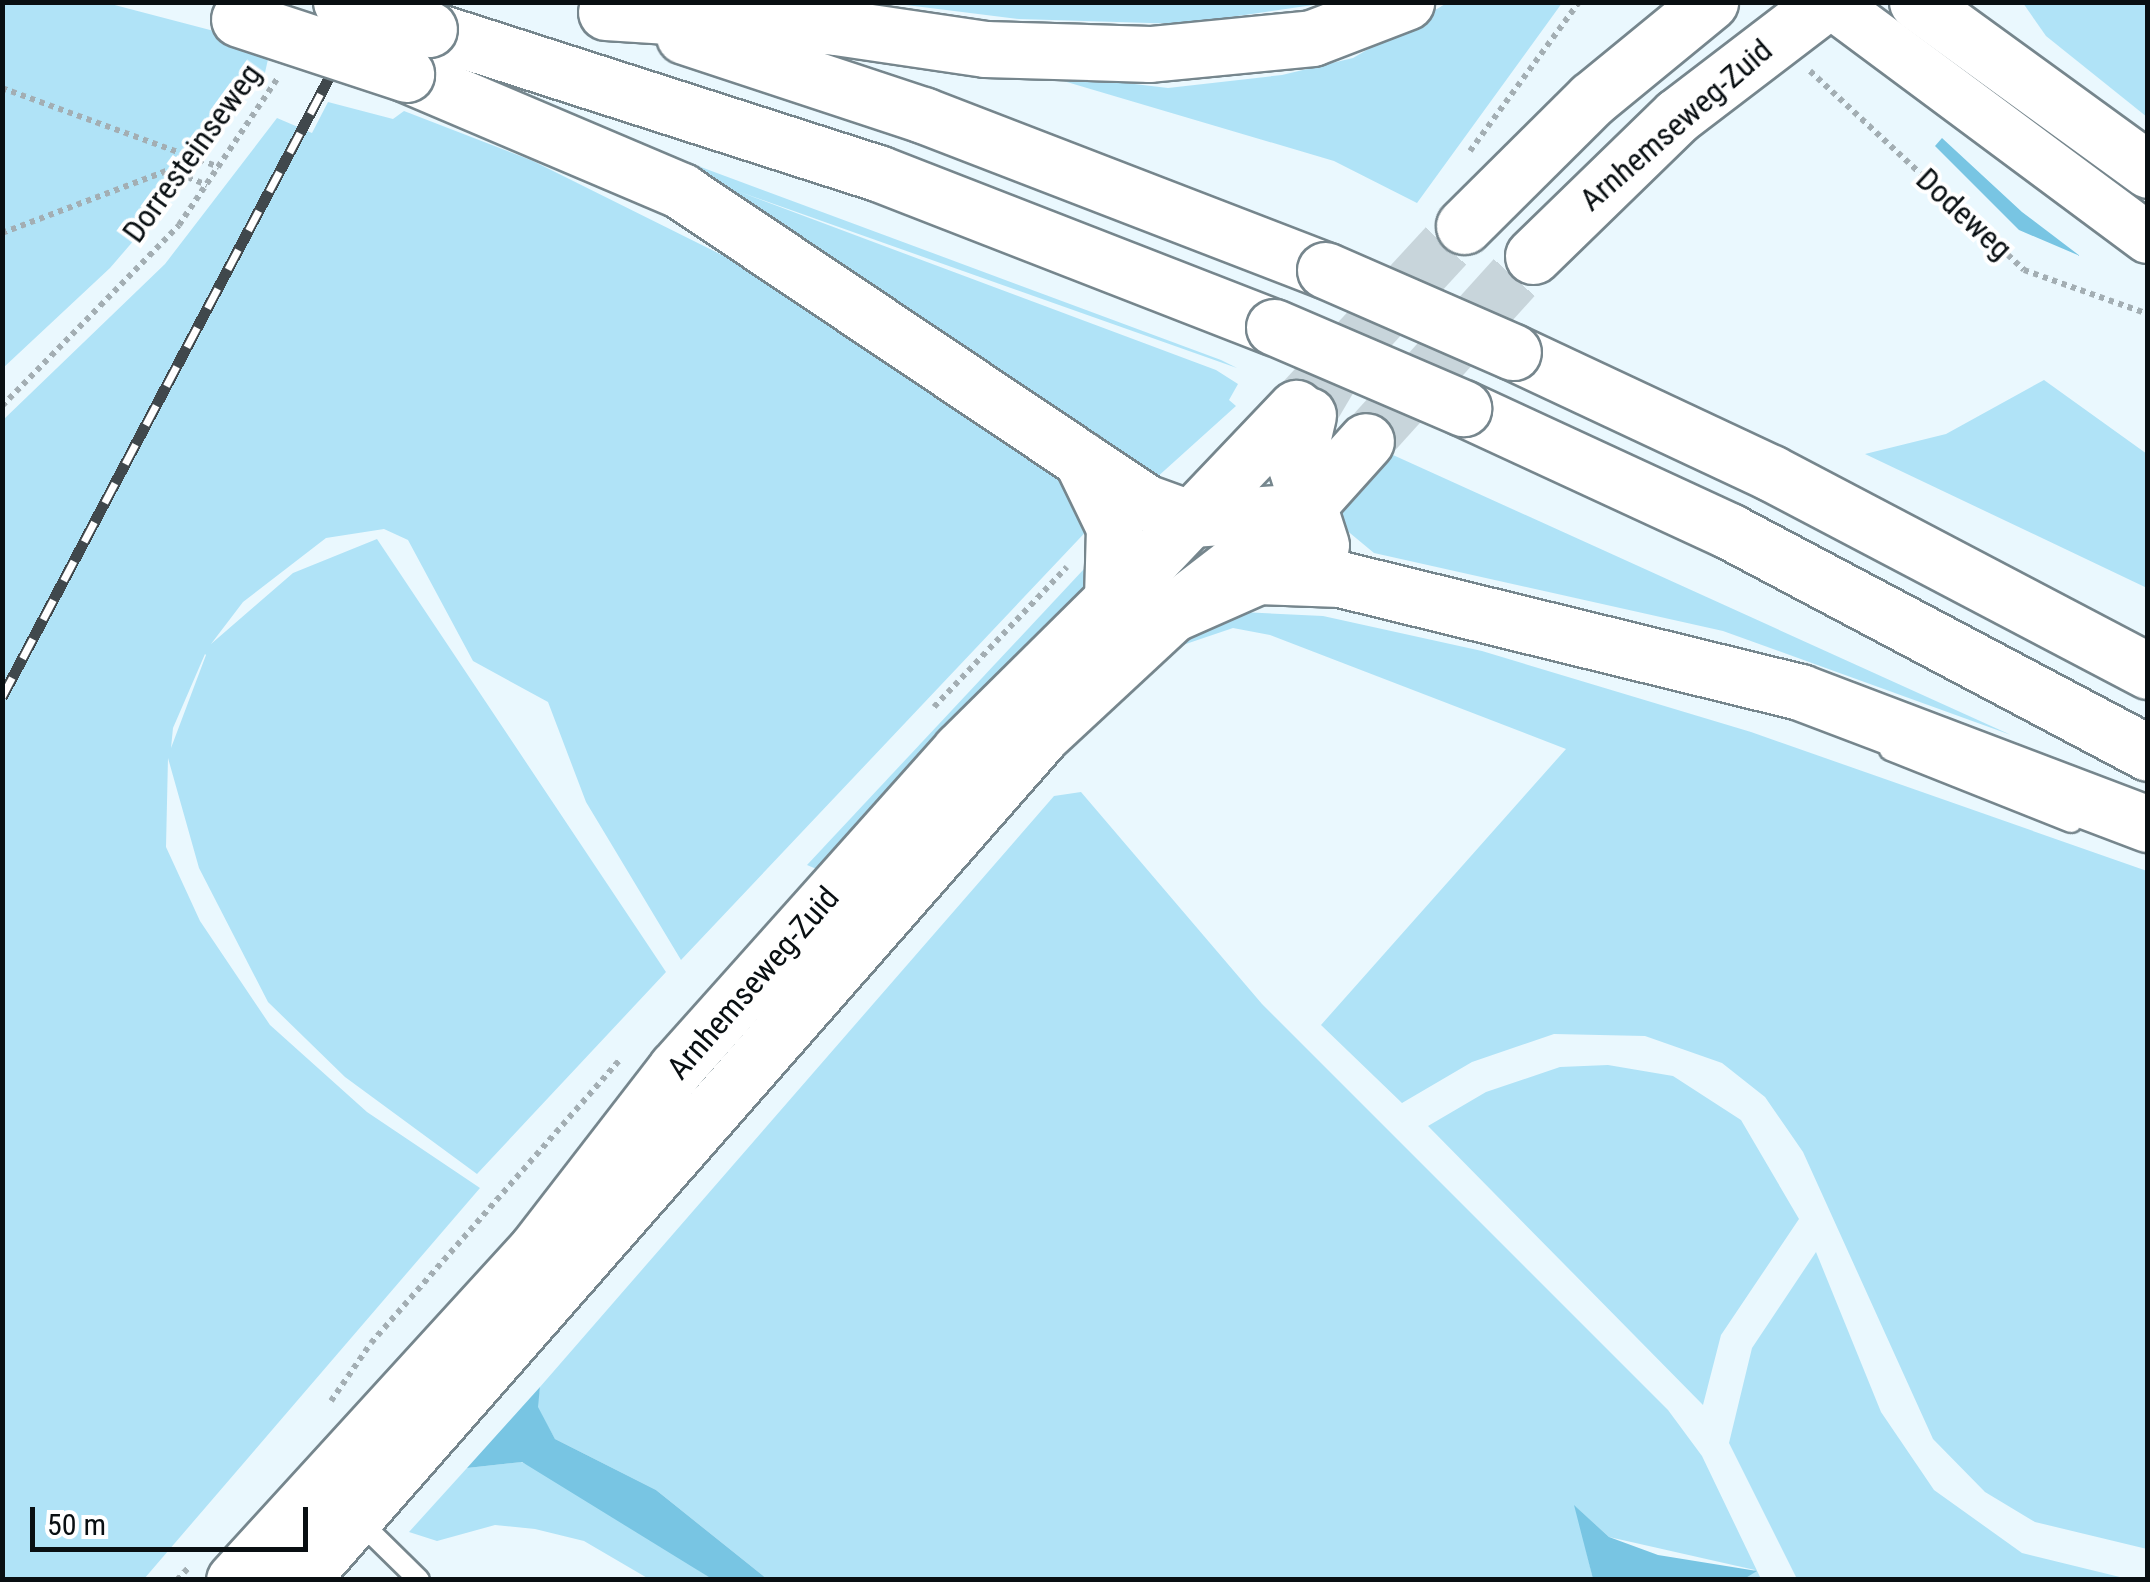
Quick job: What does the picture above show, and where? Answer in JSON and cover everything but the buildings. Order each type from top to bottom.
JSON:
[{"type":"main road","points":[[341,2],[418,51],[681,191],[1080,459],[1192,519],[1304,511],[1340,579]]},
{"type":"main road","points":[[592,7],[836,27],[985,49],[1150,54],[1292,42],[1406,2]]},
{"type":"main road","points":[[1464,226],[1567,122],[1710,2]]},
{"type":"main road","name":"Arnhemseweg-Zuid","points":[[1533,256],[1677,116],[1828,2]]},
{"type":"main road","points":[[1916,2],[2148,170]]},
{"type":"main road","points":[[1985,2],[2012,71]]},
{"type":"main road","points":[[592,7],[923,115],[1324,270],[1513,352],[1788,482],[2148,671]]},
{"type":"main road","points":[[228,10],[418,51],[878,172],[1274,326],[1463,408],[1728,531],[2148,753]]},
{"type":"main road","name":"Arnhemseweg-Zuid","points":[[234,1580],[339,1501],[1042,735],[1192,519],[1302,412],[1296,448],[1304,511]]},
{"type":"main road","name":"Arnhemseweg-Zuid","points":[[1139,597],[1304,511],[1366,441]]},
{"type":"main road","points":[[1080,459],[1114,527],[1139,597],[1258,576],[1340,579],[1800,692],[2148,826]]},
{"type":"main road","name":"Arnhemseweg-Zuid","points":[[300,1580],[339,1501]]},
{"type":"street","points":[[1828,2],[2148,238]]},
{"type":"lane","points":[[339,1501],[420,1580]]},
{"type":"path","points":[[1465,159],[1579,2]]},
{"type":"path","name":"Dodeweg","points":[[1808,69],[2024,270],[2148,314]]},
{"type":"path","name":"Dorresteinseweg","points":[[2,406],[58,358],[207,185],[281,72]]},
{"type":"path","points":[[2,88],[220,167]]},
{"type":"path","points":[[2,234],[169,170],[207,185]]},
{"type":"shaded area","points":[[3,3],[107,3],[271,46],[264,77],[218,121],[185,181],[110,268],[3,368]]},
{"type":"shaded area","points":[[890,3],[1327,3],[1183,24],[1019,19]]},
{"type":"shaded area","points":[[1447,3],[1562,3],[1417,203],[1334,161],[1033,72],[1168,88],[1282,75],[1353,58]]},
{"type":"shaded area","points":[[2023,3],[2147,3],[2147,117],[2046,36]]},
{"type":"shaded area","points":[[328,102],[393,119],[404,111],[533,161],[724,256],[1082,490],[1095,522],[681,960],[586,802],[548,702],[473,661],[408,540],[384,529],[326,538],[243,602],[211,644],[293,573],[377,539],[666,972],[477,1174],[345,1077],[268,1002],[199,868],[168,758],[166,847],[200,921],[270,1025],[367,1112],[480,1188],[144,1579],[3,1580],[3,420],[165,264],[277,118],[312,133]],"holes":[[[206,655],[171,748],[173,728]]]},
{"type":"shaded area","points":[[1942,138],[2022,212],[2080,256],[2019,230],[1935,146]]},
{"type":"shaded area","points":[[647,147],[1221,360],[1237,368],[737,191],[1216,370],[1238,384],[1229,400],[1236,406],[1155,479]]},
{"type":"shaded area","points":[[2044,380],[2147,454],[2147,588],[1865,454],[1946,434]]},
{"type":"shaded area","points":[[1382,450],[2011,735],[1723,631],[1374,553],[1333,519]]},
{"type":"shaded area","points":[[1098,554],[1090,586],[819,870],[807,865]]},
{"type":"shaded area","points":[[1242,612],[1323,616],[1482,651],[1751,732],[2147,871],[2147,1549],[2035,1522],[1985,1492],[1933,1439],[1803,1152],[1765,1097],[1722,1063],[1645,1036],[1554,1034],[1472,1062],[1402,1103],[1321,1025],[1566,749],[1270,635],[1233,628],[1174,648]]},
{"type":"shaded area","points":[[1081,792],[1262,1004],[1668,1410],[1702,1456],[1761,1579],[1744,1579],[1755,1570],[1609,1537],[1576,1507],[1593,1579],[767,1579],[656,1490],[555,1439],[537,1407],[540,1387],[1054,796]]},
{"type":"shaded area","points":[[1608,1065],[1673,1076],[1741,1120],[1799,1219],[1721,1335],[1703,1405],[1428,1126],[1486,1092],[1560,1067]]},
{"type":"shaded area","points":[[1816,1252],[1881,1412],[1934,1490],[2022,1553],[2128,1579],[1797,1579],[1729,1443],[1752,1348]]},
{"type":"shaded area","points":[[540,1387],[538,1407],[555,1439],[656,1490],[767,1579],[712,1579],[522,1462],[467,1468]]},
{"type":"shaded area","points":[[521,1462],[553,1474],[712,1579],[649,1579],[584,1541],[535,1529],[495,1525],[437,1541],[409,1532],[467,1468]]},
{"type":"shaded area","points":[[1574,1505],[1609,1537],[1658,1555],[1757,1571],[1744,1579],[1593,1579]]},
{"type":"tunnel","points":[[1296,408],[1464,226]]},
{"type":"tunnel","points":[[1366,441],[1533,256]]},
{"type":"tunnel","points":[[1308,415],[1341,359]]},
{"type":"railway","points":[[2,697],[369,2]]}]
